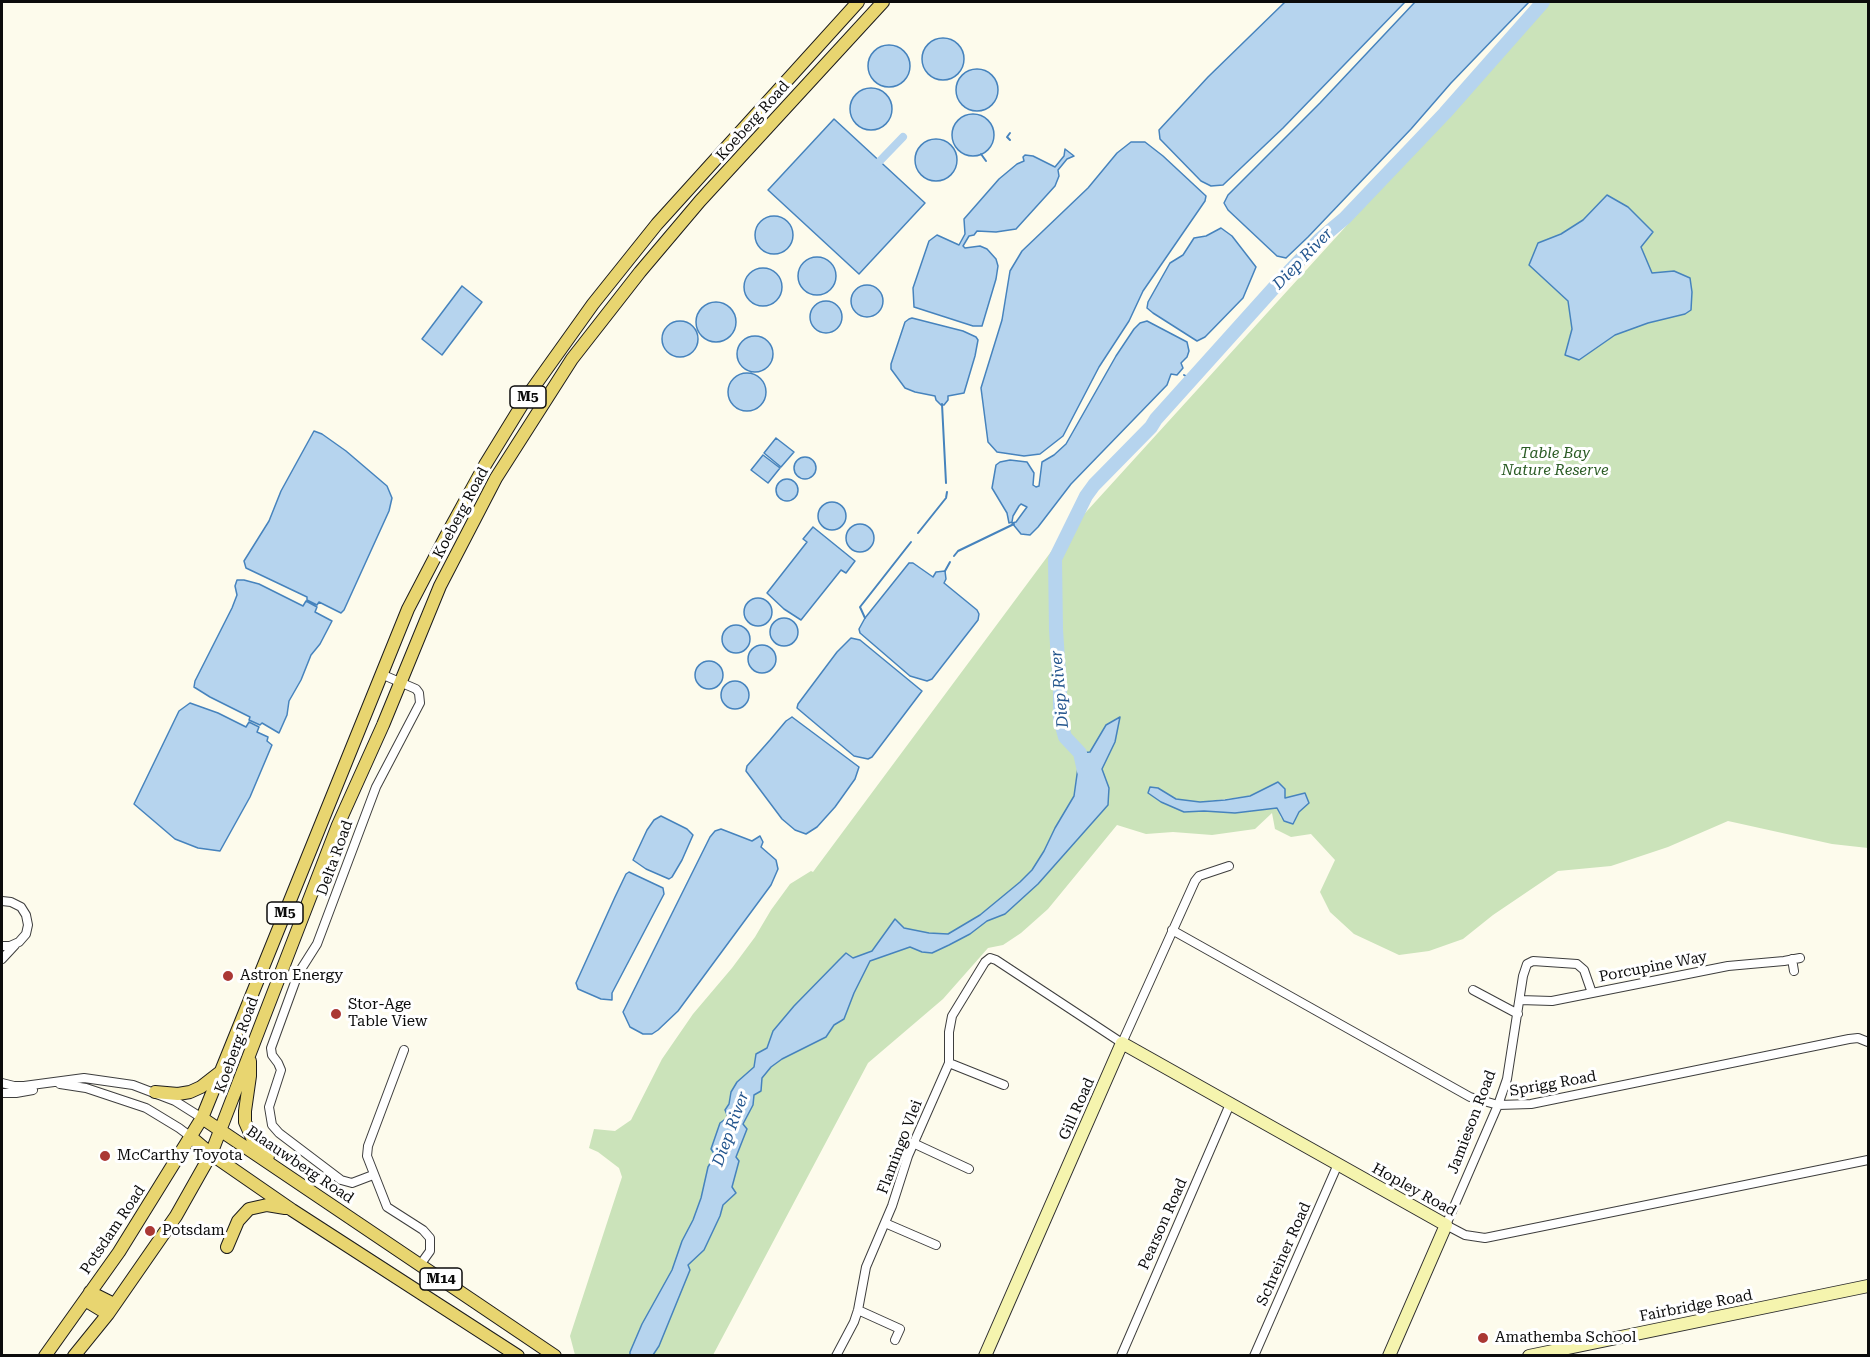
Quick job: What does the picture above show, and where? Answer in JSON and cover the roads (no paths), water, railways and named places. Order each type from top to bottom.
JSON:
[{"type":"main road","name":"Koeberg Road","points":[[202,1118],[408,609],[485,465],[528,395],[593,304],[657,224],[858,2]]},
{"type":"main road","name":"Koeberg Road","points":[[221,1130],[338,825],[383,725],[440,586],[496,478],[573,359],[679,225],[882,2]]},
{"type":"main road","points":[[249,1054],[250,1072],[244,1111],[246,1126],[257,1144],[289,1175]]},
{"type":"main road","points":[[154,1092],[178,1094],[190,1092],[201,1087],[222,1070]]},
{"type":"main road","name":"Blaauwberg Road","points":[[202,1118],[555,1356]]},
{"type":"main road","name":"Potsdam Road","points":[[45,1356],[119,1251],[202,1118]]},
{"type":"main road","name":"M5","points":[[74,1356],[111,1309],[176,1216],[211,1154],[221,1130]]},
{"type":"main road","name":"M14","points":[[191,1137],[211,1154],[292,1210],[518,1356]]},
{"type":"main road","points":[[227,1247],[238,1221],[249,1209],[267,1205],[292,1210]]},
{"type":"main road","points":[[87,1296],[111,1309]]},
{"type":"street","name":"Delta Road","points":[[373,1175],[350,1183],[341,1180],[275,1129],[270,1119],[269,1107],[280,1073],[280,1067],[272,1055],[271,1048],[298,974],[317,944],[376,788],[420,703],[418,691],[381,674]]},
{"type":"street","name":"Gill Road","points":[[985,1356],[1192,887],[1199,876],[1229,866]]},
{"type":"street","points":[[2,901],[16,904],[24,911],[28,920],[26,934],[2,958]]},
{"type":"street","name":"Sprigg Road","points":[[1172,930],[1470,1097],[1498,1105],[1531,1104],[1849,1039],[1858,1038],[1869,1042]]},
{"type":"street","points":[[2,946],[15,944]]},
{"type":"street","name":"Porcupine Way","points":[[1520,996],[1547,1002],[1728,966],[1796,958],[1794,971]]},
{"type":"street","name":"Flamingo Vlei","points":[[836,1356],[845,1342],[858,1310],[866,1267],[885,1222],[913,1143],[949,1063],[949,1032],[952,1016],[985,962],[988,959],[996,960]]},
{"type":"street","name":"Hopley Road","points":[[996,960],[1122,1044],[1466,1235],[1485,1239],[1869,1160]]},
{"type":"street","name":"Jamieson Road","points":[[1389,1356],[1498,1105],[1510,1066],[1524,969],[1528,963],[1533,961],[1577,964],[1581,966],[1592,993]]},
{"type":"street","points":[[1473,990],[1518,1014]]},
{"type":"street","points":[[404,1050],[367,1149],[367,1156],[387,1208],[423,1230],[430,1238],[430,1251],[420,1265]]},
{"type":"street","points":[[949,1063],[1004,1086]]},
{"type":"street","name":"Blaauwberg Road","points":[[2,1083],[24,1086],[84,1078],[133,1085],[154,1092],[202,1118]]},
{"type":"street","points":[[2,1093],[16,1093],[71,1084],[146,1108],[191,1137]]},
{"type":"street","name":"Pearson Road","points":[[1120,1356],[1230,1104]]},
{"type":"street","points":[[913,1143],[969,1169]]},
{"type":"street","name":"Schreiner Road","points":[[1254,1356],[1338,1164]]},
{"type":"street","points":[[885,1222],[936,1245]]},
{"type":"street","name":"Fairbridge Road","points":[[1529,1356],[1573,1351],[1869,1286]]},
{"type":"street","points":[[858,1310],[900,1329],[895,1340]]},
{"type":"water","points":[[1285,2],[1405,2],[1283,128],[1223,185],[1211,186],[1201,181],[1160,139],[1159,130],[1208,77]]},
{"type":"water","points":[[1415,2],[1529,2],[1308,237],[1286,258],[1277,256],[1228,210],[1224,203],[1228,195],[1320,103]]},
{"type":"water","points":[[943,38],[958,44],[964,59],[958,74],[943,80],[928,74],[922,59],[928,44]]},
{"type":"water","points":[[889,45],[904,51],[910,66],[904,81],[889,87],[874,81],[868,66],[874,51]]},
{"type":"water","points":[[977,69],[992,75],[998,90],[992,105],[977,111],[962,105],[956,90],[962,75]]},
{"type":"water","points":[[871,88],[886,94],[892,109],[886,124],[871,130],[856,124],[850,109],[856,94]]},
{"type":"water","points":[[973,114],[988,120],[994,135],[988,150],[973,156],[958,150],[952,135],[958,120]]},
{"type":"water","points":[[834,119],[925,203],[859,274],[768,190]]},
{"type":"water","points":[[936,139],[951,145],[957,160],[951,175],[936,181],[921,175],[915,160],[921,145]]},
{"type":"water","points":[[1131,142],[1145,142],[1163,156],[1206,196],[1205,201],[1143,291],[1129,321],[1099,367],[1063,436],[1040,454],[1024,456],[997,452],[988,442],[981,388],[1002,320],[1010,271],[1022,251],[1088,188],[1117,153]]},
{"type":"water","points":[[1065,149],[1074,156],[1067,159],[1058,170],[1059,176],[1055,186],[1016,229],[996,232],[977,231],[974,235],[969,236],[963,246],[965,248],[980,246],[987,249],[996,259],[998,266],[982,326],[973,326],[914,307],[913,288],[929,241],[937,235],[959,245],[965,234],[964,219],[999,179],[1024,161],[1025,155],[1033,156],[1055,167],[1064,156]]},
{"type":"water","points":[[1607,195],[1628,207],[1653,232],[1641,247],[1652,273],[1674,271],[1690,278],[1691,310],[1685,314],[1648,323],[1615,335],[1579,360],[1565,355],[1572,329],[1568,301],[1529,265],[1538,243],[1561,234],[1583,220]]},
{"type":"water","points":[[774,216],[787,222],[793,235],[787,248],[774,254],[761,248],[755,235],[761,222]]},
{"type":"water","points":[[1221,228],[1232,236],[1256,267],[1243,298],[1205,337],[1197,341],[1153,313],[1147,308],[1148,302],[1170,263],[1183,255],[1194,238],[1206,236]]},
{"type":"water","points":[[817,257],[830,263],[836,276],[830,289],[817,295],[804,289],[798,276],[804,263]]},
{"type":"water","points":[[763,268],[776,274],[782,287],[776,300],[763,306],[750,300],[744,287],[750,274]]},
{"type":"water","points":[[867,285],[878,290],[883,301],[878,312],[867,317],[856,312],[851,301],[856,290]]},
{"type":"water","points":[[462,286],[482,302],[442,355],[422,339]]},
{"type":"water","points":[[826,301],[837,306],[842,317],[837,328],[826,333],[815,328],[810,317],[815,306]]},
{"type":"water","points":[[716,302],[730,308],[736,322],[730,336],[716,342],[702,336],[696,322],[702,308]]},
{"type":"water","points":[[912,318],[963,331],[978,340],[964,393],[948,396],[944,405],[936,400],[935,396],[905,388],[891,369],[905,322]]},
{"type":"water","points":[[680,321],[693,326],[698,339],[693,352],[680,357],[667,352],[662,339],[667,326]]},
{"type":"water","points":[[1147,321],[1187,342],[1189,351],[1181,363],[1183,368],[1177,375],[1171,374],[1167,385],[1071,484],[1038,527],[1030,535],[1021,534],[1012,523],[1016,522],[1027,507],[1021,504],[1012,522],[1009,523],[1007,513],[992,488],[996,465],[1010,460],[1027,462],[1034,473],[1033,485],[1039,486],[1042,462],[1066,444],[1116,356],[1134,329],[1140,323]]},
{"type":"water","points":[[755,336],[768,341],[773,354],[768,367],[755,372],[742,367],[737,354],[742,341]]},
{"type":"water","points":[[747,373],[761,378],[766,392],[761,406],[747,411],[733,406],[728,392],[733,378]]},
{"type":"water","points":[[314,431],[346,451],[387,486],[392,498],[389,511],[341,613],[319,602],[317,605],[307,600],[307,597],[246,568],[244,561],[269,521],[281,491]]},
{"type":"water","points":[[776,438],[794,452],[781,467],[764,453]]},
{"type":"water","points":[[763,455],[780,468],[768,483],[751,470]]},
{"type":"water","points":[[805,457],[813,460],[816,468],[813,476],[805,479],[797,476],[794,468],[797,460]]},
{"type":"water","points":[[787,479],[795,482],[798,490],[795,498],[787,501],[779,498],[776,490],[779,482]]},
{"type":"water","points":[[832,502],[842,506],[846,516],[842,526],[832,530],[822,526],[818,516],[822,506]]},
{"type":"water","points":[[860,524],[870,528],[874,538],[870,548],[860,552],[850,548],[846,538],[850,528]]},
{"type":"water","points":[[813,527],[855,561],[846,573],[841,570],[801,620],[784,609],[767,593],[807,542],[803,539]]},
{"type":"water","points":[[909,563],[913,563],[933,577],[936,572],[945,571],[944,583],[979,614],[978,620],[932,679],[927,681],[910,676],[860,633],[859,629],[865,618]]},
{"type":"water","points":[[237,580],[259,584],[303,606],[306,601],[317,607],[315,612],[332,621],[320,644],[311,655],[289,701],[287,715],[279,733],[262,723],[260,725],[249,720],[250,717],[194,687],[232,608],[237,595],[235,586]]},
{"type":"water","points":[[758,598],[768,602],[772,612],[768,622],[758,626],[748,622],[744,612],[748,602]]},
{"type":"water","points":[[784,618],[794,622],[798,632],[794,642],[784,646],[774,642],[770,632],[774,622]]},
{"type":"water","points":[[736,625],[746,629],[750,639],[746,649],[736,653],[726,649],[722,639],[726,629]]},
{"type":"water","points":[[851,638],[860,640],[922,691],[872,757],[868,759],[854,756],[797,708],[837,652]]},
{"type":"water","points":[[762,645],[772,649],[776,659],[772,669],[762,673],[752,669],[748,659],[752,649]]},
{"type":"water","points":[[709,661],[719,665],[723,675],[719,685],[709,689],[699,685],[695,675],[699,665]]},
{"type":"water","points":[[735,681],[745,685],[749,695],[745,705],[735,709],[725,705],[721,695],[725,685]]},
{"type":"water","points":[[190,703],[218,713],[246,727],[249,722],[259,727],[257,732],[268,737],[267,741],[272,745],[250,797],[220,851],[198,848],[175,839],[134,804],[179,711]]},
{"type":"water","points":[[792,717],[859,767],[855,779],[835,807],[817,827],[806,834],[795,830],[782,819],[746,771],[747,766]]},
{"type":"water","points":[[1120,717],[1115,742],[1102,769],[1109,788],[1108,805],[1038,884],[1005,914],[987,921],[970,934],[932,953],[910,947],[870,961],[844,1019],[834,1025],[826,1037],[782,1059],[762,1078],[761,1091],[754,1095],[753,1105],[743,1124],[747,1129],[736,1157],[739,1161],[732,1187],[736,1193],[723,1205],[704,1250],[688,1265],[690,1270],[659,1346],[653,1355],[630,1355],[642,1324],[672,1270],[682,1241],[693,1220],[708,1167],[715,1155],[711,1149],[720,1123],[728,1117],[725,1110],[729,1104],[731,1092],[737,1082],[754,1067],[756,1054],[767,1048],[773,1031],[846,953],[853,958],[872,951],[895,919],[904,928],[948,934],[980,915],[1020,882],[1032,870],[1044,851],[1074,796],[1080,753],[1090,752],[1106,725]]},
{"type":"water","points":[[1278,782],[1285,789],[1285,798],[1305,793],[1309,803],[1299,812],[1293,824],[1284,821],[1277,808],[1235,813],[1184,812],[1161,802],[1148,793],[1150,787],[1158,788],[1176,799],[1200,802],[1225,800],[1250,796]]},
{"type":"water","points":[[661,816],[687,829],[693,835],[682,860],[669,879],[646,869],[633,860],[647,830],[654,820]]},
{"type":"water","points":[[721,829],[752,841],[760,836],[763,842],[761,847],[776,860],[778,869],[771,885],[678,1011],[652,1034],[643,1034],[630,1027],[623,1012],[710,837],[715,831]]},
{"type":"water","points":[[629,872],[663,888],[664,894],[612,993],[612,1000],[601,999],[578,989],[576,983],[615,897]]},
{"type":"waterway","name":"Diep River","points":[[1084,771],[1080,753],[1065,737],[1060,719],[1055,559],[1086,496],[1151,427],[1281,280],[1320,239],[1345,218],[1445,113],[1543,2]]},
{"type":"waterway","points":[[1010,133],[1007,137],[1010,140]]},
{"type":"waterway","points":[[874,167],[903,137]]},
{"type":"waterway","points":[[981,154],[986,161]]},
{"type":"waterway","points":[[1184,375],[1191,379]]},
{"type":"waterway","points":[[942,404],[946,483]]},
{"type":"waterway","points":[[918,533],[946,498],[947,492]]},
{"type":"waterway","points":[[954,556],[958,551],[1014,524]]},
{"type":"waterway","points":[[865,618],[860,607],[911,542]]},
{"type":"waterway","points":[[945,571],[950,562]]},
{"type":"place","name":"Astron Energy","points":[[228,976]]},
{"type":"place","name":"Stor-Age Table View","points":[[336,1014]]},
{"type":"place","name":"McCarthy Toyota","points":[[105,1156]]},
{"type":"place","name":"Potsdam","points":[[150,1231]]},
{"type":"place","name":"Amathemba School","points":[[1483,1338]]},
{"type":"park label","name":"Table Bay Nature Reserve","points":[[1555,462]]}]
